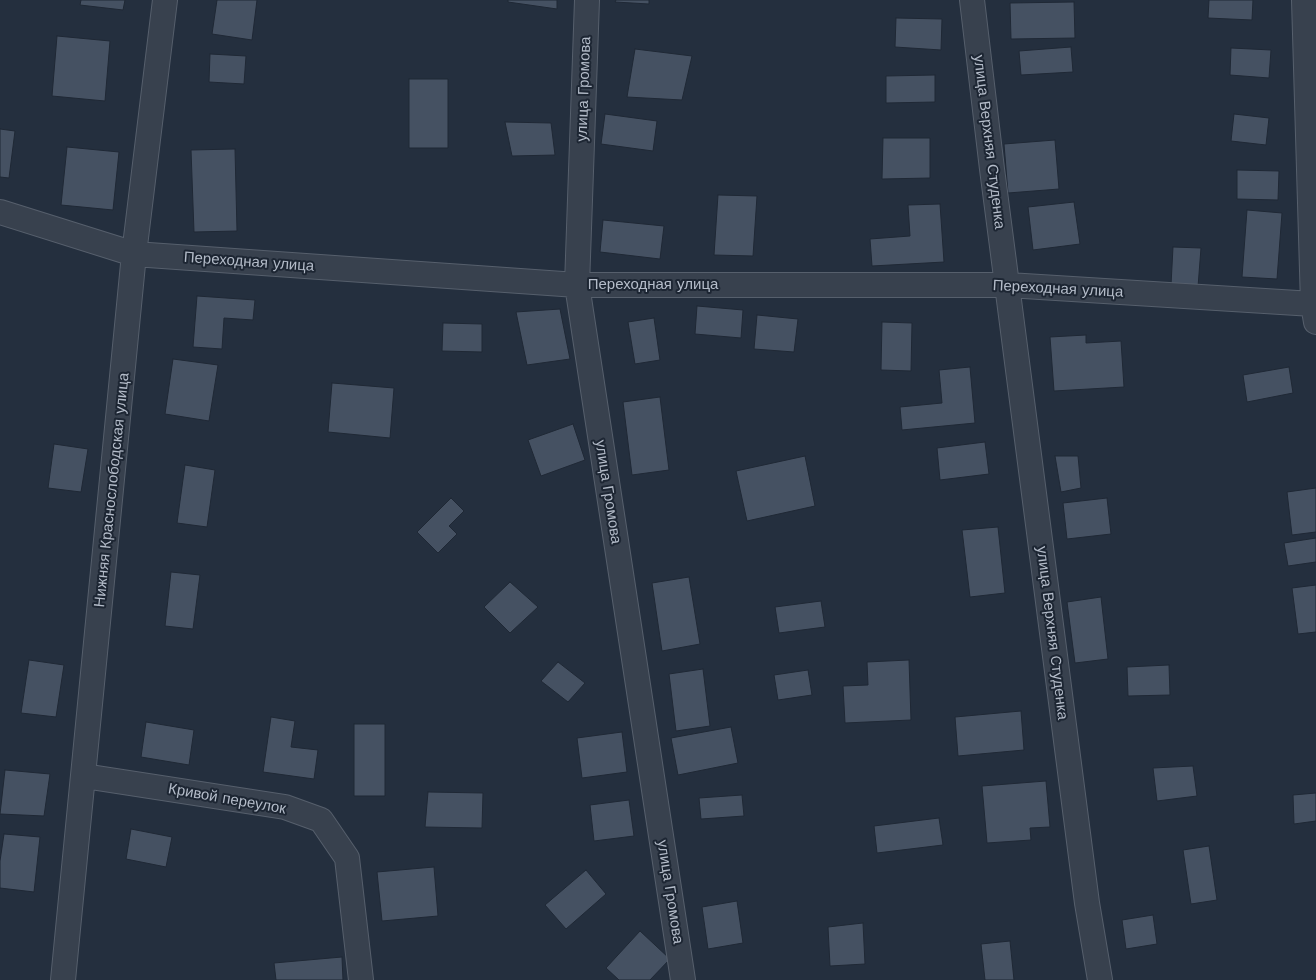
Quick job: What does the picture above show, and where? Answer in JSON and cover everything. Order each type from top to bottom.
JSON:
[{"type":"street","name":"Нижняя Краснослободская улица","points":[[63,980],[134,254],[164,0]]},
{"type":"street","name":"улица Громова","points":[[587,0],[577,285],[684,980]]},
{"type":"street","name":"улица Верхняя Студенка","points":[[972,0],[1008,285]]},
{"type":"street","points":[[1304,0],[1314,313]]},
{"type":"street","name":"Переходная улица","points":[[0,212],[134,254],[577,285],[1008,285],[1314,313]]},
{"type":"street","name":"улица Верхняя Cтуденка","points":[[1008,285],[1087,903],[1100,980]]},
{"type":"street","name":"Кривой переулок","points":[[84,776],[285,807],[321,820],[346,858],[361,980]]},
{"type":"building","points":[[81,0],[125,0],[123,10],[80,5]]},
{"type":"building","points":[[217,0],[257,0],[252,40],[212,34]]},
{"type":"building","points":[[508,0],[557,0],[557,9],[508,2]]},
{"type":"building","points":[[616,0],[649,0],[649,4],[615,2]]},
{"type":"building","points":[[1209,0],[1253,0],[1252,20],[1208,18]]},
{"type":"building","points":[[1074,2],[1075,38],[1011,39],[1010,3]]},
{"type":"building","points":[[896,18],[942,19],[941,50],[895,47]]},
{"type":"building","points":[[57,36],[110,41],[105,101],[52,96]]},
{"type":"building","points":[[1071,47],[1073,72],[1021,75],[1019,51]]},
{"type":"building","points":[[1231,48],[1271,50],[1269,78],[1230,75]]},
{"type":"building","points":[[635,49],[692,56],[682,100],[627,97]]},
{"type":"building","points":[[210,54],[246,56],[244,84],[209,82]]},
{"type":"building","points":[[935,75],[935,102],[886,103],[886,76]]},
{"type":"building","points":[[409,79],[448,79],[448,148],[409,148]]},
{"type":"building","points":[[605,114],[657,121],[653,151],[601,144]]},
{"type":"building","points":[[1234,114],[1269,118],[1266,145],[1231,141]]},
{"type":"building","points":[[505,122],[551,123],[555,155],[512,156]]},
{"type":"building","points":[[0,129],[15,131],[9,178],[0,177]]},
{"type":"building","points":[[883,138],[930,138],[930,178],[882,179]]},
{"type":"building","points":[[1055,140],[1059,189],[1008,193],[1004,144]]},
{"type":"building","points":[[67,147],[119,152],[113,210],[61,205]]},
{"type":"building","points":[[235,149],[237,231],[194,232],[191,150]]},
{"type":"building","points":[[1237,170],[1279,171],[1278,200],[1237,199]]},
{"type":"building","points":[[718,195],[757,196],[753,256],[714,255]]},
{"type":"building","points":[[1074,202],[1080,244],[1033,250],[1028,207]]},
{"type":"building","points":[[940,204],[944,262],[872,266],[870,239],[910,236],[908,205]]},
{"type":"building","points":[[1247,210],[1282,213],[1277,279],[1242,277]]},
{"type":"building","points":[[603,220],[664,226],[660,259],[600,252]]},
{"type":"building","points":[[1173,247],[1201,248],[1198,287],[1171,285]]},
{"type":"building","points":[[197,296],[255,300],[253,320],[224,318],[222,349],[193,347]]},
{"type":"building","points":[[697,306],[743,310],[741,338],[695,334]]},
{"type":"building","points":[[560,309],[570,359],[527,365],[516,312]]},
{"type":"building","points":[[757,315],[798,319],[794,352],[754,349]]},
{"type":"building","points":[[654,318],[660,360],[635,364],[628,322]]},
{"type":"building","points":[[882,322],[912,323],[911,371],[881,370]]},
{"type":"building","points":[[443,323],[482,324],[482,352],[442,351]]},
{"type":"building","points":[[1086,335],[1086,343],[1121,341],[1124,387],[1054,391],[1050,337]]},
{"type":"building","points":[[173,359],[218,365],[209,421],[165,414]]},
{"type":"building","points":[[970,367],[975,423],[902,430],[900,407],[942,403],[939,370]]},
{"type":"building","points":[[1289,367],[1293,393],[1247,402],[1243,375]]},
{"type":"building","points":[[332,383],[394,388],[390,438],[328,432]]},
{"type":"building","points":[[660,397],[669,470],[632,475],[623,402]]},
{"type":"building","points":[[573,424],[585,460],[541,476],[528,440]]},
{"type":"building","points":[[985,442],[989,474],[940,480],[937,448]]},
{"type":"building","points":[[54,444],[88,449],[81,492],[48,488]]},
{"type":"building","points":[[805,456],[815,506],[747,521],[736,471]]},
{"type":"building","points":[[1055,456],[1078,456],[1081,488],[1061,492]]},
{"type":"building","points":[[185,465],[215,470],[207,527],[177,523]]},
{"type":"building","points":[[1316,488],[1316,532],[1292,535],[1287,492]]},
{"type":"building","points":[[451,498],[464,511],[449,526],[457,534],[438,553],[417,532]]},
{"type":"building","points":[[1107,498],[1111,534],[1067,539],[1063,503]]},
{"type":"building","points":[[998,527],[1005,593],[970,597],[962,530]]},
{"type":"building","points":[[1316,538],[1316,562],[1288,566],[1284,543]]},
{"type":"building","points":[[171,572],[200,575],[193,629],[165,626]]},
{"type":"building","points":[[689,577],[700,644],[662,651],[652,583]]},
{"type":"building","points":[[510,582],[538,607],[510,633],[484,607]]},
{"type":"building","points":[[1316,585],[1316,632],[1298,634],[1292,588]]},
{"type":"building","points":[[1101,597],[1108,659],[1075,663],[1067,602]]},
{"type":"building","points":[[821,601],[825,627],[779,633],[775,607]]},
{"type":"building","points":[[29,660],[64,665],[56,717],[21,713]]},
{"type":"building","points":[[909,660],[911,720],[845,723],[843,686],[868,685],[867,662]]},
{"type":"building","points":[[558,662],[585,683],[568,702],[541,681]]},
{"type":"building","points":[[1169,665],[1170,695],[1128,696],[1127,667]]},
{"type":"building","points":[[703,669],[710,726],[676,731],[669,674]]},
{"type":"building","points":[[808,670],[812,695],[778,700],[774,675]]},
{"type":"building","points":[[1021,711],[1024,750],[958,756],[955,717]]},
{"type":"building","points":[[271,717],[295,721],[291,747],[318,750],[314,779],[263,772]]},
{"type":"building","points":[[146,722],[194,730],[189,765],[141,757]]},
{"type":"building","points":[[354,724],[385,724],[385,796],[354,796]]},
{"type":"building","points":[[731,727],[738,763],[678,775],[671,738]]},
{"type":"building","points":[[622,732],[627,772],[582,778],[577,738]]},
{"type":"building","points":[[1193,766],[1197,796],[1157,801],[1153,768]]},
{"type":"building","points":[[5,770],[50,774],[44,816],[0,814]]},
{"type":"building","points":[[1046,781],[1050,827],[1030,828],[1031,840],[987,843],[982,786]]},
{"type":"building","points":[[428,792],[483,793],[482,828],[425,827]]},
{"type":"building","points":[[1316,793],[1316,821],[1294,824],[1293,795]]},
{"type":"building","points":[[742,795],[744,816],[701,819],[699,798]]},
{"type":"building","points":[[629,800],[634,836],[594,841],[590,805]]},
{"type":"building","points":[[939,818],[943,845],[877,853],[874,826]]},
{"type":"building","points":[[131,829],[172,837],[166,867],[126,859]]},
{"type":"building","points":[[4,834],[40,837],[34,892],[0,888],[0,861]]},
{"type":"building","points":[[1209,846],[1217,900],[1191,904],[1183,850]]},
{"type":"building","points":[[434,867],[438,916],[382,921],[377,872]]},
{"type":"building","points":[[586,870],[606,894],[566,929],[545,905]]},
{"type":"building","points":[[737,901],[743,943],[708,949],[702,907]]},
{"type":"building","points":[[1153,915],[1157,944],[1126,949],[1122,920]]},
{"type":"building","points":[[863,923],[865,964],[830,966],[828,927]]},
{"type":"building","points":[[640,931],[670,959],[650,980],[619,980],[606,968]]},
{"type":"building","points":[[1010,941],[1014,980],[985,980],[981,944]]},
{"type":"building","points":[[342,957],[343,980],[276,980],[274,963]]}]
